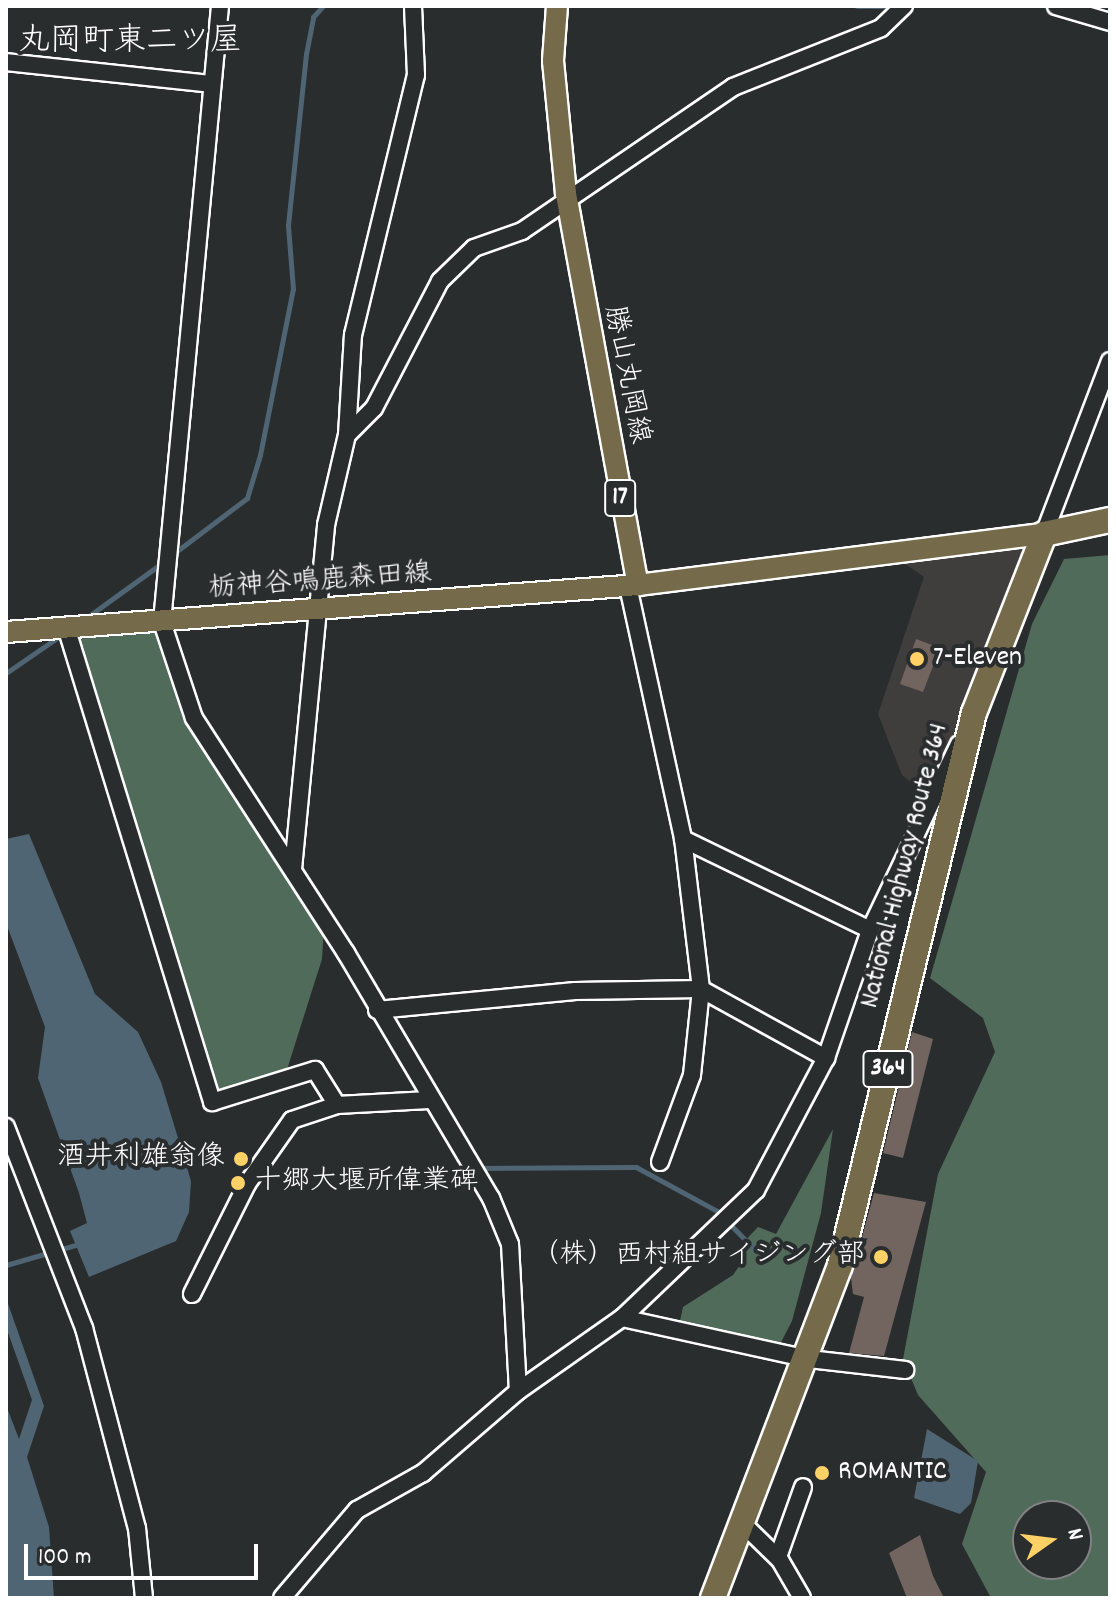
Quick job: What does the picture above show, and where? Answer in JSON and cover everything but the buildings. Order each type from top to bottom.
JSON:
[{"type":"highway","points":[[1044,534],[1110,520]]},
{"type":"highway","name":"National Highway Route 364","points":[[713,1598],[809,1359],[840,1265],[974,713],[1044,534]]},
{"type":"main road","name":"勝山丸岡線","points":[[557,6],[553,61],[566,194],[633,586]]},
{"type":"main road","points":[[633,586],[1044,534]]},
{"type":"main road","name":"栃神谷鳴鹿森田線","points":[[6,632],[67,630],[633,586]]},
{"type":"street","points":[[220,6],[162,622],[194,718],[293,869],[510,1244],[518,1391]]},
{"type":"street","points":[[293,869],[321,608],[326,525],[347,435],[353,335],[416,75],[413,6]]},
{"type":"street","points":[[347,435],[374,408],[440,281],[474,248],[522,231],[566,194],[733,87],[881,28],[904,6]]},
{"type":"street","points":[[1058,6],[1110,22]]},
{"type":"street","points":[[6,62],[212,84]]},
{"type":"street","points":[[1044,534],[1106,384],[1110,361]]},
{"type":"street","points":[[633,586],[683,839],[701,989],[692,1075],[660,1162]]},
{"type":"street","points":[[67,630],[212,1102],[315,1070],[337,1105]]},
{"type":"street","points":[[282,1598],[357,1510],[423,1473],[518,1391],[622,1318],[756,1190],[826,1058],[870,930],[974,713]]},
{"type":"street","points":[[683,839],[870,930]]},
{"type":"street","points":[[377,1010],[561,992],[701,989],[826,1058]]},
{"type":"street","points":[[192,1294],[247,1184],[292,1120],[337,1105],[429,1100]]},
{"type":"street","points":[[6,1127],[84,1328],[137,1528],[144,1598]]},
{"type":"street","points":[[622,1318],[809,1359],[905,1370]]},
{"type":"street","points":[[778,1557],[803,1487]]},
{"type":"street","points":[[742,1523],[778,1557],[802,1598]]},
{"type":"shaded area","points":[[1044,534],[932,799],[902,775],[878,714],[924,577],[901,561]]},
{"type":"green space","points":[[1110,555],[1110,1598],[991,1598],[962,1544],[986,1472],[918,1395],[903,1359],[938,1174],[995,1052],[983,1018],[930,978],[1032,624],[1064,559]]},
{"type":"green space","points":[[162,622],[176,678],[324,926],[322,959],[284,1079],[212,1102],[67,630]]},
{"type":"green space","points":[[833,1129],[821,1213],[792,1321],[776,1352],[678,1330],[683,1307],[733,1275],[745,1258],[740,1246],[758,1227],[776,1234]]},
{"type":"water","points":[[29,834],[95,994],[138,1032],[161,1082],[191,1181],[189,1212],[176,1241],[89,1277],[70,1231],[87,1223],[38,1078],[45,1027],[6,923],[6,839]]},
{"type":"water","points":[[6,1298],[44,1406],[27,1457],[49,1527],[54,1598],[6,1598],[6,1405],[19,1439],[32,1400],[6,1327]]},
{"type":"water","points":[[927,1429],[978,1461],[971,1503],[960,1514],[914,1498]]},
{"type":"waterway","points":[[173,554],[247,498],[260,455],[293,289],[288,225],[306,54],[313,17],[323,6]]},
{"type":"waterway","points":[[857,6],[885,6]]},
{"type":"waterway","points":[[86,618],[162,563]]},
{"type":"waterway","points":[[6,673],[61,635]]},
{"type":"waterway","points":[[477,1168],[636,1167],[717,1211],[756,1251]]},
{"type":"waterway","points":[[6,1265],[82,1243]]},
{"type":"place","name":"7-Eleven","points":[[917,659]]},
{"type":"place","name":"酒井利雄翁像","points":[[241,1159]]},
{"type":"place","name":"十郷大堰所偉業碑","points":[[238,1183]]},
{"type":"place","name":"（株）西村組サイジング部","points":[[881,1257]]},
{"type":"place","name":"ROMANTIC","points":[[822,1473]]},
{"type":"district","name":"丸岡町東二ツ屋","points":[[130,43]]}]
